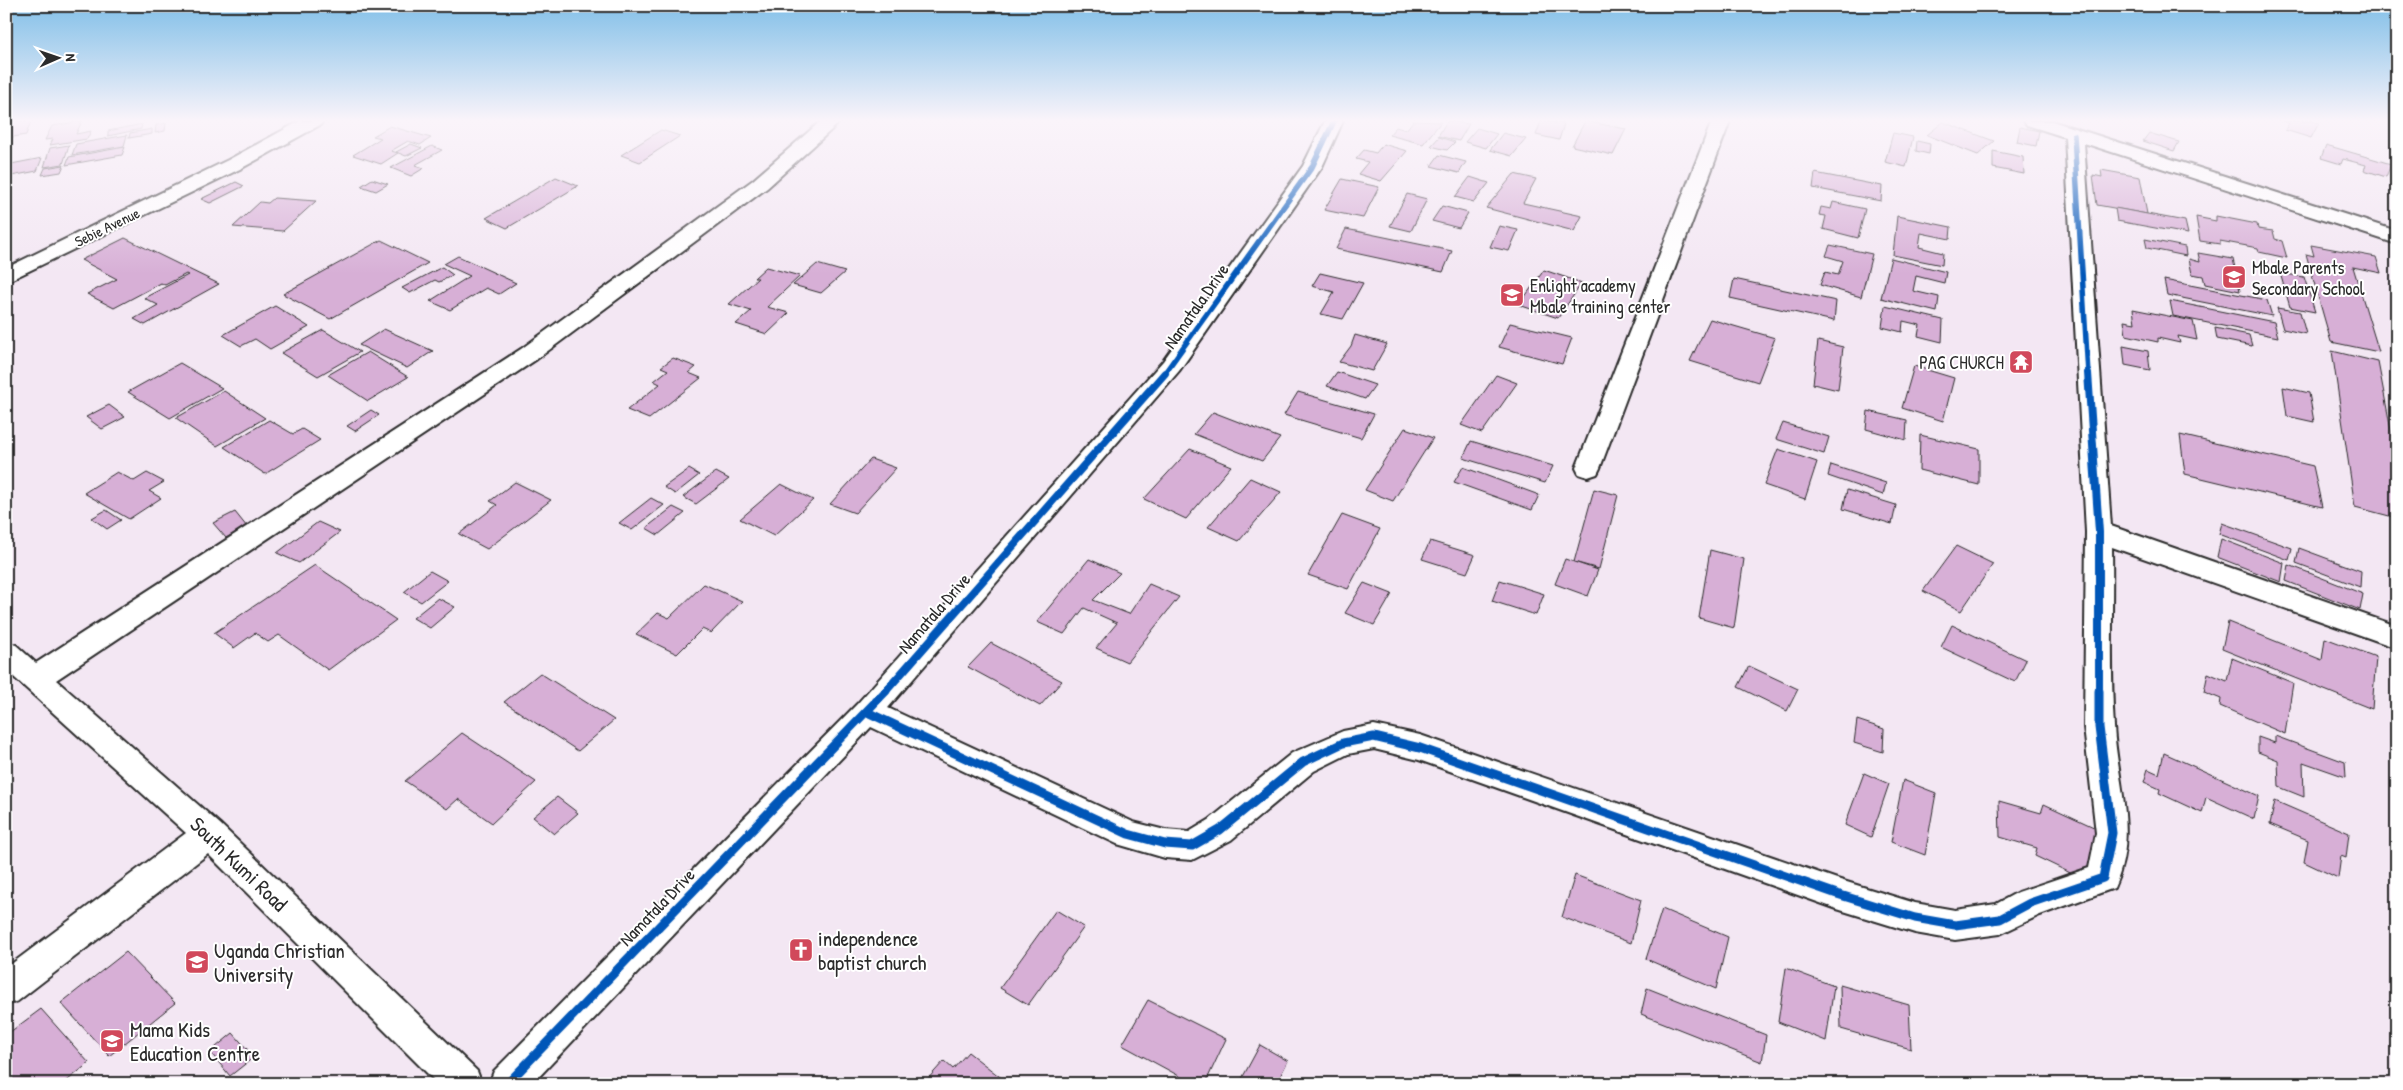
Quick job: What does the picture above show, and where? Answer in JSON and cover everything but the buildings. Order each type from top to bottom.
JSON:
[{"type":"street","name":"Sebie Avenue","points":[[6,276],[219,172]]},
{"type":"street","points":[[36,678],[529,354],[774,172]]},
{"type":"street","name":"Namatala Drive","points":[[507,1084],[867,712],[1171,366],[1309,172]]},
{"type":"street","points":[[1588,468],[1702,172]]},
{"type":"street","points":[[867,712],[1128,834],[1165,844],[1192,846],[1220,830],[1303,762],[1343,743],[1374,737],[1420,748],[1838,894],[1915,918],[1955,925],[2000,918],[2030,903],[2103,878],[2112,833],[2099,727],[2099,532],[2091,442],[2076,172]]},
{"type":"street","points":[[2192,172],[2397,238]]},
{"type":"street","points":[[2099,532],[2397,637]]},
{"type":"street","name":"South Kumi Road","points":[[6,653],[209,834],[464,1084]]},
{"type":"street","points":[[6,989],[209,834]]},
{"type":"cycle path","points":[[507,1084],[867,712],[1171,366],[1309,172]]},
{"type":"cycle path","points":[[867,712],[1128,834],[1165,844],[1192,846],[1220,830],[1303,762],[1343,743],[1374,737],[1420,748],[1837,894],[1915,918],[1955,925],[2000,919],[2030,903],[2103,878],[2112,833],[2099,727],[2099,532],[2093,462],[2076,172]]},
{"type":"place","name":"Mbale Parents Secondary School","points":[[2234,277]]},
{"type":"place","name":"Enlight academy Mbale training center","points":[[1512,295]]},
{"type":"place","name":"PAG CHURCH","points":[[2021,362]]},
{"type":"place","name":"independence baptist church","points":[[801,950]]},
{"type":"place","name":"Uganda Christian University","points":[[197,962]]},
{"type":"place","name":"Mama Kids Education Centre","points":[[112,1041]]}]
